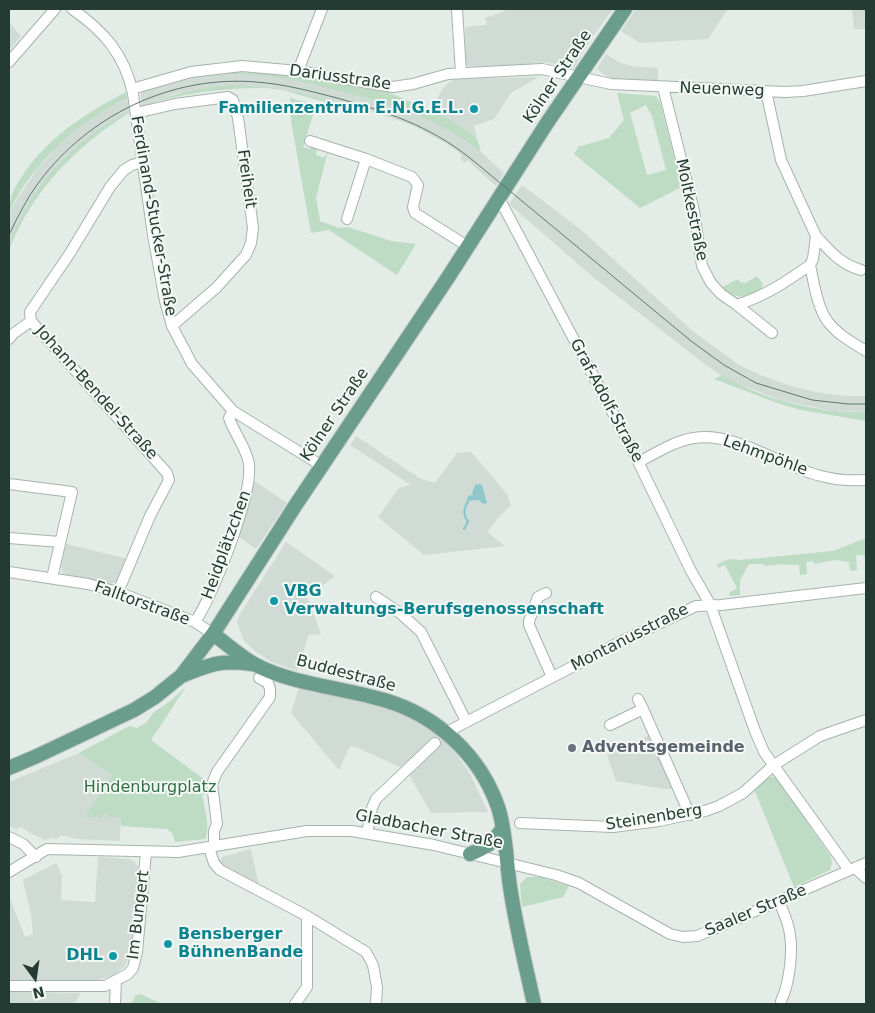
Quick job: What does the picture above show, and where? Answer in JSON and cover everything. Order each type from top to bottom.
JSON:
[{"type":"main road","name":"Kölner Straße","points":[[9,768],[134,710],[155,697],[181,676],[213,634],[295,506],[625,9]]},
{"type":"main road","name":"Buddestraße","points":[[213,634],[257,672],[283,675],[387,701],[415,713],[447,732],[460,744],[481,773],[498,808],[508,864]]},
{"type":"main road","points":[[181,676],[201,668],[230,661],[257,672]]},
{"type":"main road","points":[[470,854],[487,847],[502,829]]},
{"type":"main road","name":"Gladbacher Straße","points":[[508,864],[516,927],[534,1004]]},
{"type":"street","points":[[9,62],[55,9]]},
{"type":"street","name":"Ferdinand-Stucker-Straße","points":[[72,9],[94,24],[119,55],[127,71],[132,88],[160,277],[172,326],[192,364],[233,411],[322,466]]},
{"type":"street","points":[[298,71],[322,9]]},
{"type":"street","points":[[457,9],[461,73]]},
{"type":"street","name":"Dariusstraße","points":[[132,88],[191,72],[242,66],[298,71],[393,87],[448,74],[542,69],[578,78]]},
{"type":"street","name":"Neuenweg","points":[[578,78],[610,84],[766,91],[803,91],[866,81]]},
{"type":"street","name":"Moltkestraße","points":[[663,87],[694,210],[702,266],[711,284],[721,294],[772,333]]},
{"type":"street","points":[[766,91],[781,160],[816,236],[838,259],[849,267],[861,270]]},
{"type":"street","name":"Freiheit","points":[[136,113],[175,104],[228,97],[233,100],[238,118],[253,228],[251,243],[246,255],[216,288],[172,326]]},
{"type":"street","points":[[310,141],[366,159],[412,177],[416,181],[418,188],[413,207],[415,213],[467,246]]},
{"type":"street","points":[[347,219],[350,198],[366,159]]},
{"type":"street","name":"Johann-Bendel-Straße","points":[[118,592],[150,516],[169,480],[168,473],[31,321],[30,312],[70,253],[110,187],[124,170],[142,162]]},
{"type":"street","name":"Graf-Adolf-Straße","points":[[499,198],[639,462],[691,571],[710,604],[755,732],[764,752],[852,869],[866,878]]},
{"type":"street","points":[[737,305],[772,291],[810,265],[813,259],[816,236]]},
{"type":"street","points":[[810,265],[821,307],[828,322],[846,339],[866,351]]},
{"type":"street","points":[[9,339],[31,321]]},
{"type":"street","name":"Heidplätzchen","points":[[195,622],[204,610],[230,545],[250,481],[249,462],[233,431],[229,418],[233,411]]},
{"type":"street","name":"Lehmpöhle","points":[[639,462],[673,444],[697,438],[710,438],[727,440],[819,476],[854,481],[866,480]]},
{"type":"street","points":[[9,484],[72,492],[52,578]]},
{"type":"street","points":[[9,538],[60,542]]},
{"type":"street","name":"Falltorstraße","points":[[9,572],[88,584],[118,592],[195,622],[213,634]]},
{"type":"street","name":"Montanusstraße","points":[[447,732],[552,677],[581,664],[616,644],[696,606],[721,605],[866,588]]},
{"type":"street","name":"Montanusstraße","points":[[546,593],[538,597],[529,625],[552,677]]},
{"type":"street","points":[[376,597],[400,613],[421,632],[466,721]]},
{"type":"street","points":[[257,672],[268,683],[270,696],[212,782],[217,824],[212,847],[214,863],[220,870],[307,916],[366,952],[373,965],[377,988],[376,1004]]},
{"type":"street","points":[[638,698],[690,815]]},
{"type":"street","points":[[610,725],[643,709]]},
{"type":"street","name":"Steinenberg","points":[[520,823],[613,827],[705,811],[743,793],[774,764],[820,736],[866,720]]},
{"type":"street","points":[[367,833],[372,808],[376,799],[436,743]]},
{"type":"street","name":"Gladbacher Straße","points":[[36,856],[47,849],[178,852],[307,831],[338,830],[367,833],[470,854],[508,864]]},
{"type":"street","points":[[9,836],[23,844],[36,856],[9,872]]},
{"type":"street","name":"Im Bungert","points":[[9,986],[105,986],[128,974],[133,968],[137,952],[146,852]]},
{"type":"street","name":"Saaler Straße","points":[[508,864],[546,872],[579,882],[660,929],[683,937],[697,936],[707,932],[866,863]]},
{"type":"street","points":[[779,901],[790,935],[791,947],[786,992],[781,1001]]},
{"type":"street","points":[[295,1004],[307,987],[307,916]]},
{"type":"street","points":[[115,1004],[116,981]]},
{"type":"shaded area","points":[[505,9],[613,9],[591,39],[574,68],[544,62],[520,66],[468,66],[466,64],[465,28],[487,25],[485,18],[505,11]]},
{"type":"shaded area","points":[[636,9],[728,9],[708,39],[640,43],[621,31]]},
{"type":"shaded area","points":[[852,9],[866,9],[866,29],[854,29]]},
{"type":"shaded area","points":[[9,22],[21,36],[9,50]]},
{"type":"shaded area","points":[[606,54],[620,63],[658,68],[658,82],[611,80],[597,69]]},
{"type":"shaded area","points":[[228,73],[260,74],[294,79],[402,108],[456,134],[481,152],[504,173],[496,186],[467,160],[465,163],[460,159],[462,155],[447,144],[414,126],[377,113],[297,92],[249,86],[214,87],[174,94],[142,107],[141,94],[143,91],[204,75]]},
{"type":"shaded area","points":[[539,77],[511,93],[494,119],[474,126],[477,139],[447,118],[430,110],[442,90],[449,82],[455,79]]},
{"type":"shaded area","points":[[127,98],[129,111],[116,118],[46,179],[26,208],[9,243],[9,212],[37,169],[59,145],[83,125],[109,107]]},
{"type":"shaded area","points":[[522,185],[580,229],[695,333],[739,365],[788,385],[815,392],[844,396],[866,396],[866,412],[834,411],[784,401],[730,381],[706,365],[593,277],[509,204]]},
{"type":"shaded area","points":[[356,436],[421,479],[435,483],[457,453],[471,452],[507,494],[511,505],[487,532],[505,546],[424,555],[378,517],[399,488],[411,485],[350,445]]},
{"type":"shaded area","points":[[253,480],[287,503],[256,549],[237,536]]},
{"type":"shaded area","points":[[286,542],[335,576],[307,597],[321,634],[309,635],[297,671],[272,662],[256,652],[244,641],[237,622],[240,614]]},
{"type":"shaded area","points":[[66,544],[128,559],[118,582],[110,584],[63,574],[61,567]]},
{"type":"shaded area","points":[[299,687],[386,708],[409,718],[438,735],[404,769],[350,746],[339,770],[291,713]]},
{"type":"shaded area","points":[[650,735],[674,789],[616,781],[607,755]]},
{"type":"shaded area","points":[[443,739],[470,774],[488,812],[431,813],[408,773]]},
{"type":"shaded area","points":[[79,753],[112,774],[101,816],[107,813],[112,817],[121,817],[120,841],[76,839],[60,835],[58,839],[44,840],[20,827],[17,830],[9,826],[9,782]]},
{"type":"shaded area","points":[[251,849],[259,886],[219,863],[222,857]]},
{"type":"shaded area","points":[[98,857],[129,859],[135,862],[139,869],[133,943],[130,956],[124,967],[114,975],[95,981],[9,981],[9,896],[25,937],[33,934],[23,880],[56,863],[62,876],[61,900],[95,902]]},
{"type":"shaded area","points":[[9,992],[81,993],[74,1004],[9,1004]]},
{"type":"green space","points":[[232,72],[292,76],[388,92],[447,118],[462,127],[477,139],[481,152],[449,130],[433,122],[365,98],[276,77],[242,74],[204,75]]},
{"type":"green space","points":[[238,85],[271,88],[240,88],[210,91],[150,103],[193,90]]},
{"type":"green space","points":[[283,90],[349,106],[349,109]]},
{"type":"green space","points":[[126,92],[127,98],[91,119],[74,132],[44,161],[19,194],[9,212],[11,196],[15,187],[45,148],[83,117]]},
{"type":"green space","points":[[617,93],[656,96],[660,102],[682,187],[640,208],[574,154],[577,147],[609,138],[624,120]],"holes":[[[646,105],[652,116],[666,170],[647,175],[630,113]]]},
{"type":"green space","points":[[290,98],[316,105],[303,147],[310,149],[312,145],[314,146],[316,155],[324,158],[328,151],[316,198],[320,221],[339,228],[348,227],[391,241],[416,244],[397,275],[329,230],[311,233],[291,121]]},
{"type":"green space","points":[[129,111],[129,113],[91,140],[74,155],[43,189],[30,208],[9,250],[12,236],[28,204],[51,172],[80,144]]},
{"type":"green space","points":[[757,276],[763,284],[761,290],[750,295],[736,296],[721,288],[738,279],[740,282],[746,283]]},
{"type":"green space","points":[[722,375],[754,391],[791,403],[811,408],[866,412],[866,421],[801,410],[780,404],[714,379]]},
{"type":"green space","points":[[866,538],[866,557],[856,555],[857,570],[850,571],[849,562],[835,560],[814,564],[813,561],[806,562],[807,574],[800,575],[799,565],[777,564],[764,566],[763,564],[749,564],[740,580],[740,595],[730,596],[729,593],[737,588],[725,565],[718,568],[717,564],[729,559],[740,560],[833,551]]},
{"type":"green space","name":"Hindenburgplatz","points":[[186,687],[151,740],[209,783],[210,793],[202,795],[207,823],[205,839],[175,842],[172,833],[167,829],[121,826],[121,817],[110,818],[107,813],[101,816],[101,818],[85,817],[112,775],[79,753],[129,726],[137,728],[146,723],[154,712]]},
{"type":"green space","points":[[769,776],[777,778],[831,857],[830,870],[794,887],[754,789]]},
{"type":"green space","points":[[527,877],[540,877],[569,886],[563,897],[522,907],[520,884]]},
{"type":"green space","points":[[140,994],[162,1004],[131,1004],[136,995]]},
{"type":"water","points":[[475,485],[482,485],[487,503],[483,504],[479,500],[467,501],[468,496],[473,495]]},
{"type":"waterway","points":[[464,529],[468,522],[464,512],[468,501]]},
{"type":"tram line","points":[[9,235],[31,194],[59,158],[82,137],[107,119],[135,104],[164,93],[194,85],[256,82],[287,86],[337,98],[390,114],[439,137],[470,158],[691,341],[724,365],[756,383],[812,400],[866,404]]},
{"type":"place","name":"Familienzentrum E.N.G.E.L.","points":[[474,109]]},
{"type":"place","name":"VBG Verwaltungs-Berufsgenossenschaft","points":[[274,601]]},
{"type":"place","name":"Adventsgemeinde","points":[[572,748]]},
{"type":"place","name":"Bensberger BühnenBande","points":[[168,944]]},
{"type":"place","name":"DHL","points":[[113,956]]}]
